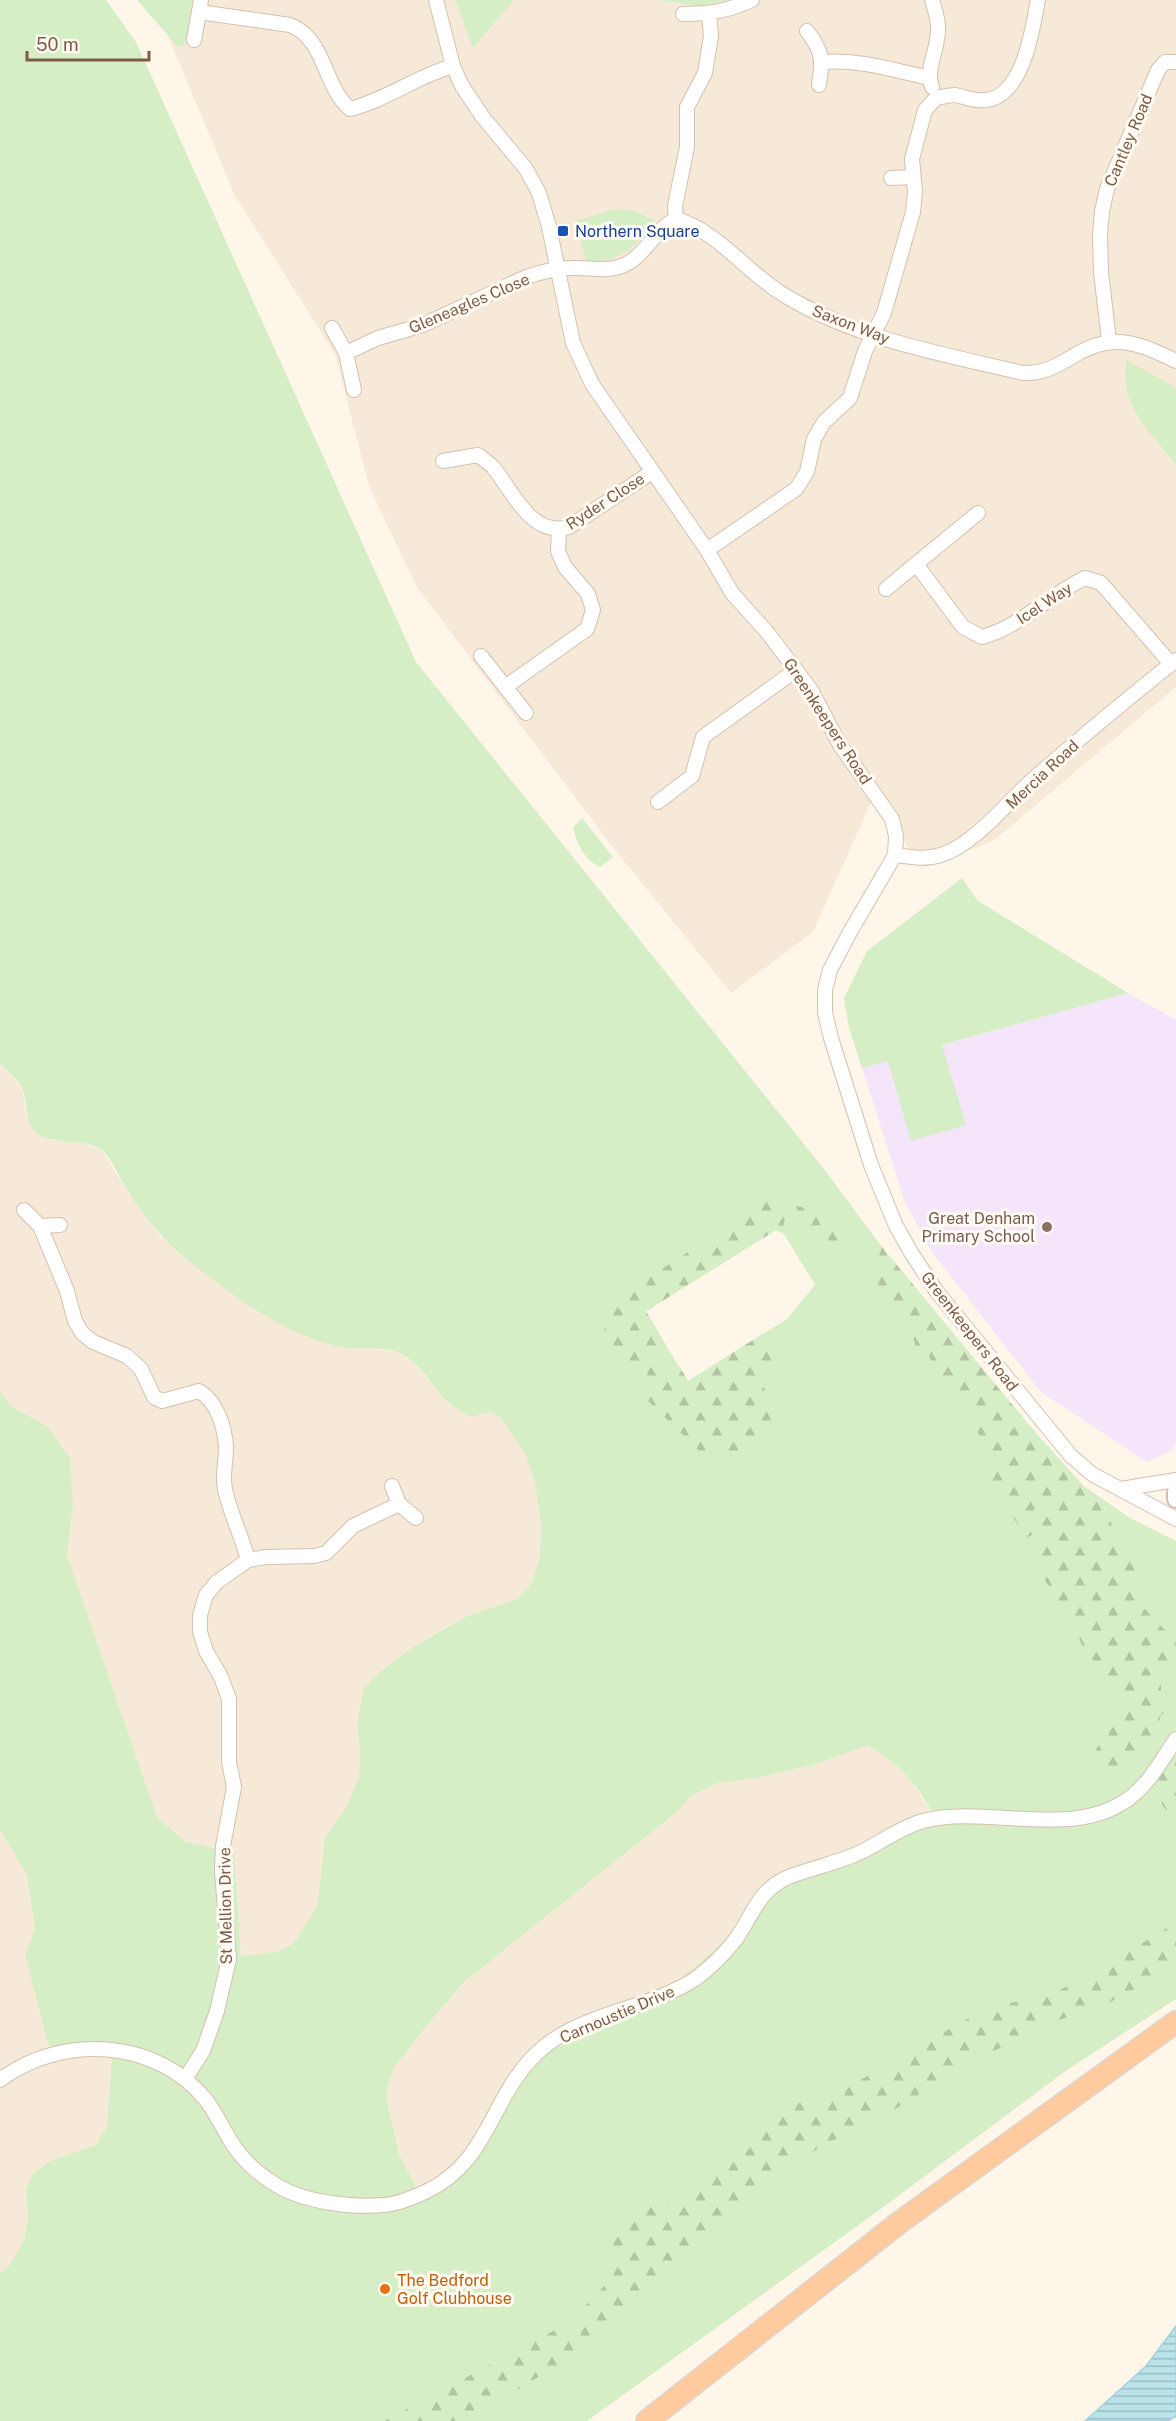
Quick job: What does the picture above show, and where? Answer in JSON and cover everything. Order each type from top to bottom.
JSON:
[{"type":"highway","points":[[647,2421],[900,2222],[1176,2022]]},
{"type":"street","name":"Greenkeepers Road","points":[[436,0],[453,66],[482,116],[518,159],[534,185],[544,208],[573,343],[599,396],[707,550],[732,593],[767,632],[796,670],[820,706],[840,745],[892,819],[896,836],[895,855],[830,970],[825,990],[825,1013],[871,1165],[896,1226],[937,1292],[1071,1456],[1092,1474],[1176,1519]]},
{"type":"street","points":[[683,14],[709,14],[752,0]]},
{"type":"street","points":[[932,0],[938,21],[938,37],[929,78],[936,98]]},
{"type":"street","points":[[707,550],[796,489],[803,480],[814,439],[824,422],[850,398],[865,351],[884,313],[914,212],[912,159],[926,110],[936,98],[953,95],[986,100],[996,98],[1010,88],[1029,45],[1038,0]]},
{"type":"street","points":[[194,40],[200,6],[302,29],[312,40],[341,101],[350,109],[364,105],[435,71],[453,66]]},
{"type":"street","points":[[558,269],[574,268],[593,271],[620,267],[633,260],[665,224],[676,219],[675,206],[687,147],[687,107],[705,74],[711,36],[709,14]]},
{"type":"street","points":[[807,31],[818,45],[822,62],[819,85]]},
{"type":"street","points":[[822,62],[842,60],[870,63],[929,78]]},
{"type":"street","name":"Cantley Road","points":[[1108,341],[1100,235],[1107,189],[1158,70],[1165,62],[1176,62]]},
{"type":"street","points":[[891,178],[912,177]]},
{"type":"street","name":"Saxon Way","points":[[676,219],[689,223],[708,235],[782,294],[824,317],[951,357],[1023,373],[1035,373],[1052,368],[1086,349],[1108,341],[1149,348],[1176,361]]},
{"type":"street","name":"Gleneagles Close","points":[[346,353],[378,338],[423,325],[526,277],[558,269]]},
{"type":"street","points":[[332,328],[346,353],[354,390]]},
{"type":"street","name":"Ryder Close","points":[[443,461],[478,455],[492,466],[522,509],[534,519],[559,530],[569,527],[652,472]]},
{"type":"street","points":[[886,588],[978,513]]},
{"type":"street","name":"Ryder Close","points":[[505,687],[586,629],[593,610],[588,594],[565,567],[558,551],[559,530]]},
{"type":"street","name":"Icel Way","points":[[916,564],[963,627],[982,637],[999,633],[1066,587],[1085,578],[1101,583],[1174,662]]},
{"type":"street","points":[[481,656],[526,712]]},
{"type":"street","name":"Mercia Road","points":[[895,855],[918,858],[942,855],[960,844],[994,818],[1027,785],[1095,726],[1174,662]]},
{"type":"street","points":[[658,802],[692,777],[703,737],[796,670]]},
{"type":"street","points":[[24,1210],[40,1226],[68,1292],[75,1321],[82,1334],[93,1342],[127,1356],[141,1369],[154,1397],[162,1401],[200,1391],[207,1395],[217,1411],[224,1433],[225,1490],[248,1560]]},
{"type":"street","points":[[40,1226],[60,1225]]},
{"type":"street","points":[[1121,1490],[1176,1480]]},
{"type":"street","points":[[392,1486],[399,1504],[416,1518]]},
{"type":"street","points":[[1176,1492],[1176,1499]]},
{"type":"street","name":"St Mellion Drive","points":[[185,2079],[203,2051],[217,2011],[229,1959],[222,1870],[223,1846],[234,1787],[229,1753],[229,1699],[221,1677],[206,1651],[200,1632],[200,1616],[206,1595],[217,1582],[248,1560],[266,1557],[314,1556],[326,1553],[353,1526],[399,1504]]},
{"type":"street","name":"Carnoustie Drive","points":[[0,2080],[21,2066],[43,2056],[69,2050],[101,2048],[140,2055],[167,2066],[185,2079],[206,2101],[244,2158],[275,2184],[302,2197],[360,2205],[387,2205],[440,2185],[459,2171],[480,2145],[509,2087],[525,2066],[545,2046],[570,2030],[619,2009],[670,1992],[696,1978],[736,1939],[752,1910],[768,1889],[789,1877],[840,1861],[892,1833],[923,1821],[955,1817],[1077,1818],[1103,1812],[1132,1796],[1148,1779],[1176,1739]]},
{"type":"shaded area","points":[[153,0],[455,0],[473,48],[514,0],[657,0],[698,6],[729,0],[1176,0],[1176,687],[993,841],[923,867],[872,800],[813,932],[731,993],[608,841],[416,586],[369,486],[335,354],[235,196]]},
{"type":"shaded area","name":"Great Denham Primary School","points":[[1128,993],[1176,1020],[1176,1442],[1173,1450],[1147,1462],[1041,1392],[932,1252],[905,1202],[862,1068]]},
{"type":"shaded area","points":[[0,1064],[10,1072],[23,1092],[26,1115],[52,1141],[72,1140],[102,1150],[128,1193],[161,1237],[378,1349],[398,1353],[411,1360],[450,1403],[489,1412],[500,1417],[526,1455],[535,1483],[541,1525],[540,1557],[532,1582],[518,1599],[467,1616],[449,1625],[414,1646],[380,1672],[357,1724],[360,1749],[359,1777],[347,1806],[325,1838],[317,1906],[294,1943],[278,1952],[241,1956],[234,1853],[186,1842],[157,1817],[67,1555],[73,1506],[47,1426],[11,1406],[0,1391]]},
{"type":"shaded area","points":[[868,1745],[888,1757],[910,1779],[932,1813],[848,1851],[806,1863],[736,1923],[728,1937],[682,1979],[563,2026],[540,2040],[497,2093],[472,2140],[455,2163],[417,2189],[399,2154],[387,2101],[387,2086],[394,2068],[464,1982],[678,1811],[692,1795],[718,1783],[757,1778],[817,1764]]},
{"type":"shaded area","points":[[0,1830],[27,1875],[35,1929],[25,1955],[112,2056],[107,2126],[96,2145],[50,2161],[26,2189],[28,2218],[24,2241],[8,2267],[0,2274]]},
{"type":"green space","points":[[0,0],[106,0],[136,42],[416,662],[824,1169],[882,1247],[1029,1425],[1081,1484],[1130,1518],[1176,1541],[1176,1999],[1067,2070],[889,2203],[587,2421],[0,2421],[0,2274],[8,2267],[24,2241],[28,2218],[26,2189],[34,2173],[50,2161],[96,2145],[107,2126],[112,2056],[51,2054],[25,1955],[35,1929],[27,1875],[0,1830],[0,1391],[11,1406],[47,1426],[70,1459],[73,1506],[67,1555],[157,1817],[186,1842],[234,1853],[241,1956],[278,1952],[294,1943],[317,1906],[325,1838],[347,1806],[359,1777],[360,1749],[357,1724],[364,1688],[380,1672],[414,1646],[467,1616],[518,1599],[532,1582],[540,1557],[541,1525],[535,1483],[526,1455],[500,1417],[489,1412],[469,1417],[450,1404],[414,1363],[399,1353],[384,1349],[336,1346],[317,1340],[261,1314],[227,1290],[175,1249],[158,1232],[128,1192],[102,1150],[86,1144],[43,1137],[37,1133],[28,1119],[25,1096],[21,1087],[0,1064]],"holes":[[[776,1230],[784,1234],[815,1285],[787,1319],[688,1381],[645,1312]],[[868,1745],[888,1758],[905,1774],[920,1792],[932,1813],[848,1851],[806,1863],[775,1877],[756,1893],[728,1937],[682,1979],[563,2026],[540,2040],[515,2066],[497,2093],[472,2140],[455,2163],[432,2181],[417,2189],[399,2154],[387,2101],[387,2087],[394,2068],[464,1982],[678,1811],[692,1795],[718,1783],[757,1778],[817,1764]]]},
{"type":"green space","points":[[137,0],[193,0],[185,45],[178,47]]},
{"type":"green space","points":[[455,0],[514,0],[473,48]]},
{"type":"green space","points":[[657,0],[729,0],[698,6]]},
{"type":"green space","points":[[616,209],[634,211],[654,220],[634,246],[619,256],[587,263],[575,221]]},
{"type":"green space","points":[[1127,360],[1176,388],[1176,464],[1147,429],[1132,404],[1125,376]]},
{"type":"green space","points":[[582,818],[613,857],[600,867],[585,856],[577,839],[573,827]]},
{"type":"green space","points":[[962,878],[978,901],[1128,993],[942,1045],[966,1125],[911,1141],[888,1061],[862,1068],[849,1028],[844,998],[867,951]]},
{"type":"green space","points":[[765,1202],[788,1204],[782,1233],[776,1230],[646,1311],[666,1345],[649,1358],[625,1369],[609,1359],[601,1342],[610,1309],[626,1292]]},
{"type":"green space","points":[[796,1206],[811,1210],[829,1222],[842,1240],[839,1252],[830,1247],[819,1225],[804,1230]]},
{"type":"green space","points":[[882,1247],[1029,1425],[1107,1512],[1114,1531],[1132,1553],[1141,1587],[1142,1606],[1176,1642],[1175,1664],[1161,1682],[1161,1694],[1173,1700],[1173,1713],[1161,1714],[1158,1726],[1135,1761],[1104,1774],[1092,1758],[1100,1742],[1105,1740],[1115,1709],[1120,1706],[1119,1698],[1109,1693],[1098,1663],[1092,1660],[1084,1650],[1075,1619],[1066,1618],[1035,1562],[1042,1459],[1037,1454],[1033,1534],[1027,1538],[992,1486],[991,1468],[983,1442],[970,1419],[958,1402],[942,1391],[940,1377],[936,1376],[929,1355],[916,1351],[914,1340],[903,1329],[898,1314],[887,1302],[877,1281],[885,1267],[879,1256]]},
{"type":"green space","points":[[767,1331],[774,1361],[757,1373],[769,1399],[772,1415],[752,1456],[733,1462],[699,1451],[642,1395],[649,1367],[663,1361],[680,1367],[688,1381]]},
{"type":"green space","points":[[1176,1749],[1176,1806],[1166,1810],[1153,1790]]},
{"type":"green space","points":[[1176,1922],[1176,1967],[1103,2006],[1059,2020],[983,2056],[895,2109],[824,2145],[775,2175],[738,2218],[708,2225],[700,2241],[599,2335],[553,2368],[464,2421],[384,2421],[572,2321],[614,2275],[613,2240],[650,2204],[669,2200],[675,2209],[782,2109],[855,2083],[983,2010],[1058,1991],[1114,1961]]},
{"type":"water","points":[[1176,2326],[1176,2416],[1168,2421],[1085,2421],[1146,2366]]},
{"type":"place","name":"Northern Square","points":[[563,231]]},
{"type":"place","name":"Great Denham Primary School","points":[[1047,1227]]},
{"type":"place","name":"The Bedford Golf Clubhouse","points":[[385,2289]]}]
